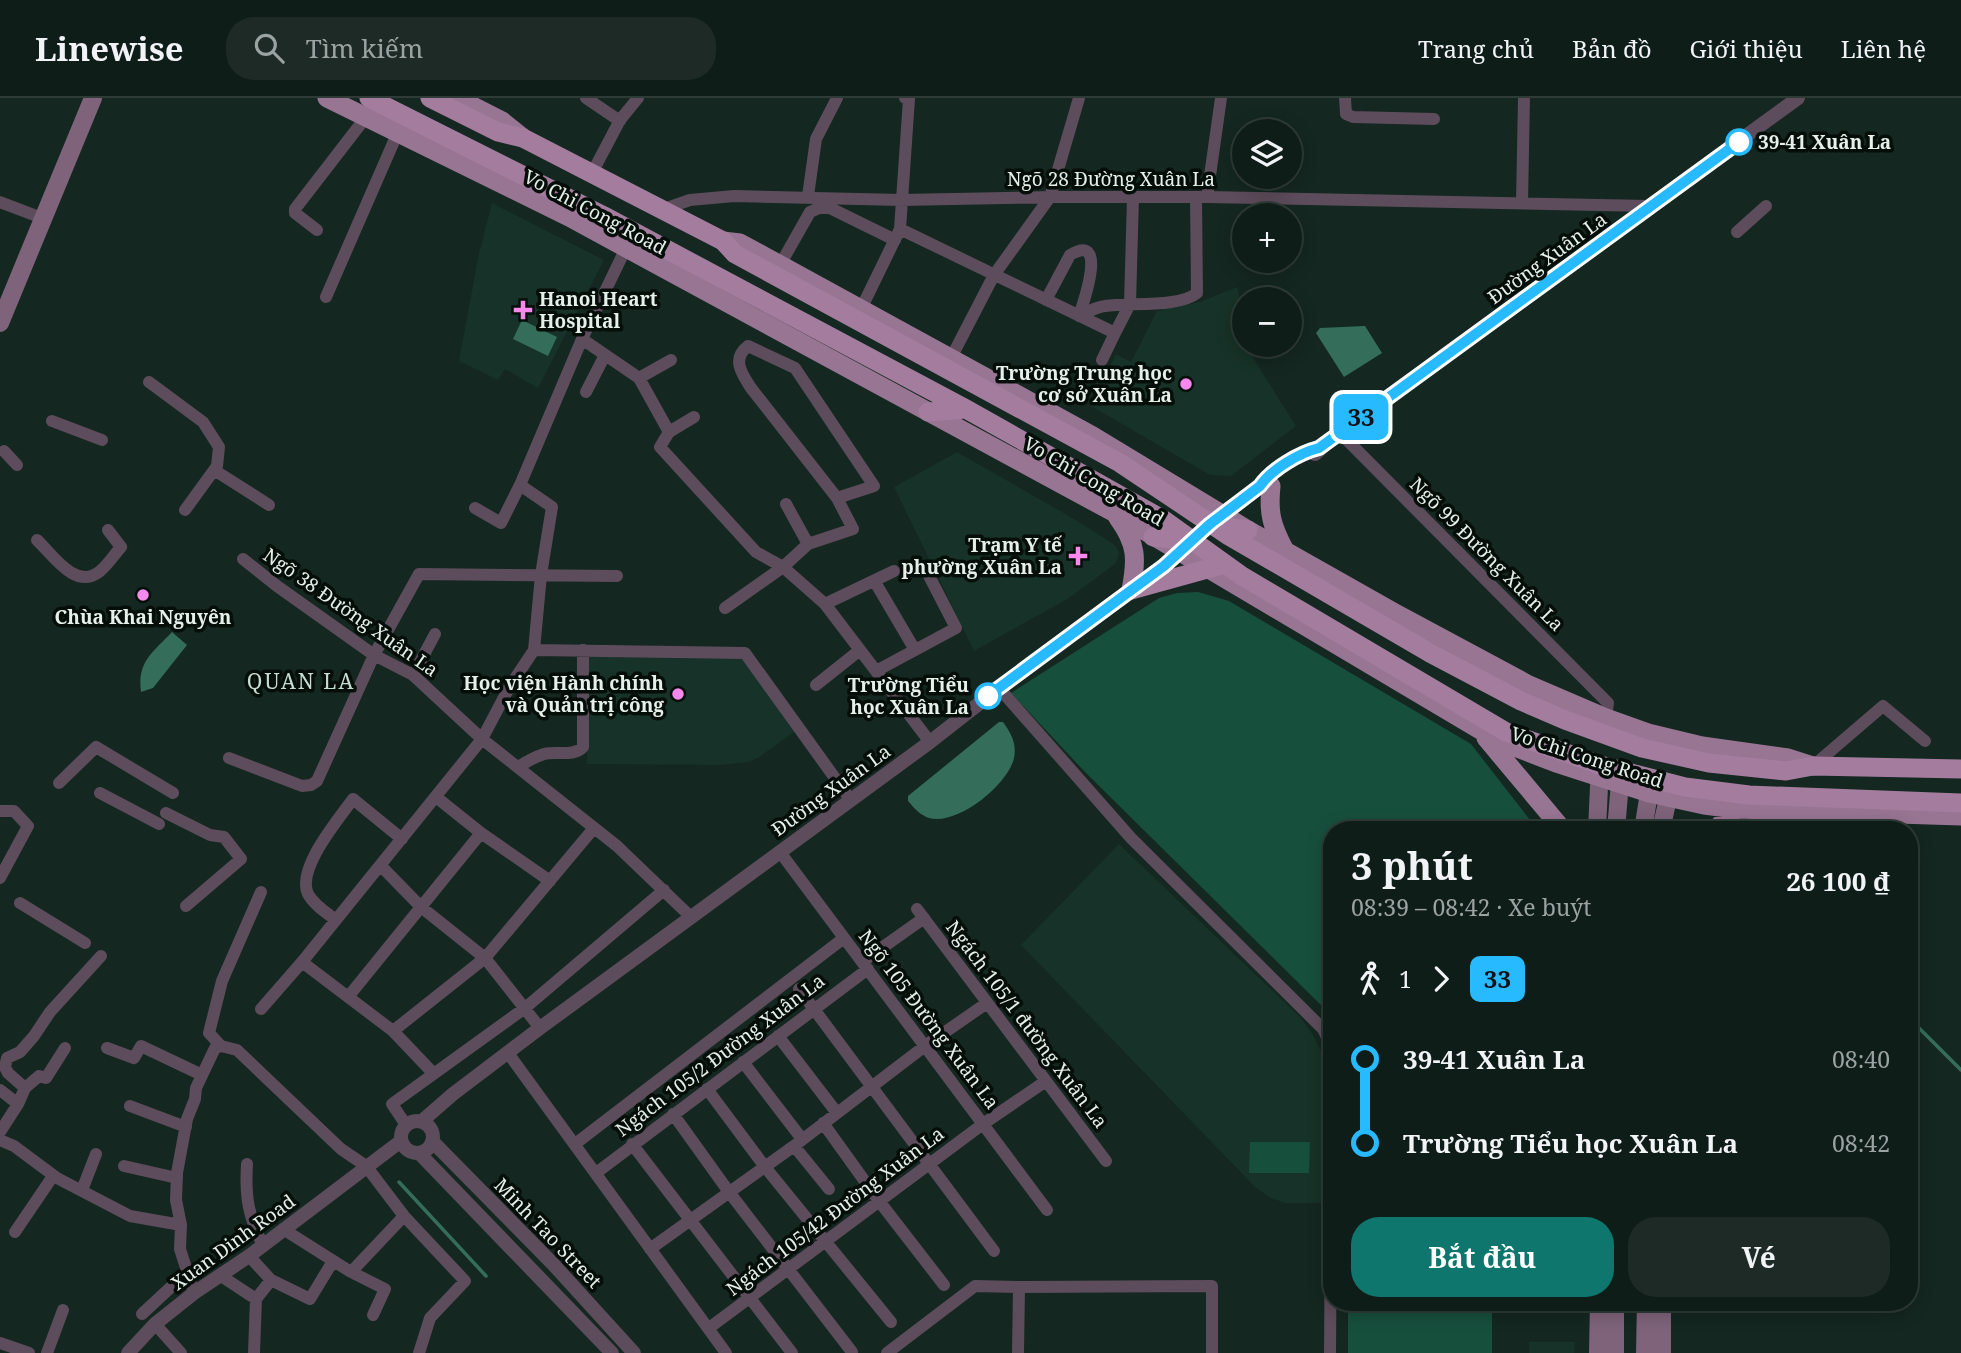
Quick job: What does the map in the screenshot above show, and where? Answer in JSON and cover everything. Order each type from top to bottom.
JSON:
[{"type":"highway","name":"Vo Chi Cong Road","points":[[430,98],[498,132],[523,138],[723,241],[736,254],[1168,488],[1430,653],[1521,701],[1564,720],[1642,748],[1709,763],[1786,771],[1813,766],[1961,769]]},
{"type":"highway","name":"Vo Chi Cong Road","points":[[367,107],[604,216],[966,409],[1138,505],[1186,547]]},
{"type":"highway","points":[[928,412],[966,409]]},
{"type":"highway","points":[[1216,519],[1248,530]]},
{"type":"highway","points":[[1153,537],[1186,547]]},
{"type":"highway","points":[[1131,590],[1216,567]]},
{"type":"highway","name":"Vo Chi Cong Road","points":[[1263,594],[1506,732],[1600,771],[1660,789],[1720,802],[1832,800],[1961,803]]},
{"type":"highway","points":[[1499,741],[1542,745]]},
{"type":"main road","points":[[0,323],[93,98]]},
{"type":"main road","name":"Vo Chi Cong Road","points":[[327,98],[367,107],[398,132],[626,248],[1113,512],[1153,537]]},
{"type":"main road","points":[[457,98],[502,121],[523,138]]},
{"type":"main road","name":"Vo Chi Cong Road","points":[[723,241],[740,243],[1093,436],[1168,488]]},
{"type":"main road","points":[[1266,486],[1272,525],[1285,551]]},
{"type":"main road","points":[[1113,512],[1130,534],[1136,557],[1131,590]]},
{"type":"main road","name":"Vo Chi Cong Road","points":[[1248,530],[1492,665],[1607,711],[1648,733],[1702,746],[1788,758],[1813,766]]},
{"type":"main road","points":[[1186,547],[1481,731],[1556,821]]},
{"type":"main road","name":"Vo Chi Cong Road","points":[[1481,731],[1499,741],[1600,771]]},
{"type":"main road","points":[[1597,821],[1600,771]]},
{"type":"main road","points":[[1617,821],[1620,777]]},
{"type":"main road","points":[[1647,821],[1660,789]]},
{"type":"main road","points":[[1660,789],[1661,821]]},
{"type":"main road","points":[[1717,821],[1720,802],[1961,816]]},
{"type":"main road","points":[[1598,1353],[1599,1311]]},
{"type":"main road","points":[[1615,1311],[1615,1353]]},
{"type":"main road","points":[[1645,1353],[1646,1311]]},
{"type":"main road","points":[[1662,1311],[1662,1353]]},
{"type":"street","points":[[586,98],[620,121]]},
{"type":"street","points":[[591,175],[620,121],[638,98]]},
{"type":"street","points":[[808,196],[816,139],[837,98]]},
{"type":"street","points":[[860,309],[897,235],[909,99],[905,98]]},
{"type":"street","points":[[951,358],[994,275],[1050,197],[1079,98]]},
{"type":"street","points":[[1079,316],[1102,306],[1181,300],[1197,293],[1201,197],[1221,98]]},
{"type":"street","points":[[1345,98],[1346,114],[1353,117],[1434,119]]},
{"type":"street","points":[[1522,203],[1524,98]]},
{"type":"street","name":"Đường Xuân La","points":[[422,1121],[540,1028],[930,742],[1131,590],[1186,547],[1216,519],[1311,459],[1319,448],[1339,432],[1798,98]]},
{"type":"street","points":[[317,230],[295,213],[295,209],[367,107]]},
{"type":"street","points":[[326,297],[398,132]]},
{"type":"street","name":"Ngõ 28 Đường Xuân La","points":[[660,210],[690,200],[734,196],[901,200],[1201,197],[1648,206]]},
{"type":"street","points":[[1102,360],[1130,304],[1133,197]]},
{"type":"street","points":[[0,202],[42,218]]},
{"type":"street","points":[[1737,232],[1766,206]]},
{"type":"street","points":[[780,265],[810,212],[819,208],[830,208],[994,275],[1115,333]]},
{"type":"street","points":[[475,508],[501,523],[582,339],[626,248]]},
{"type":"street","points":[[1046,300],[1070,255],[1083,251],[1088,254],[1093,265],[1079,316]]},
{"type":"street","points":[[582,339],[639,378],[669,432]]},
{"type":"street","points":[[725,608],[783,566],[808,544],[853,529],[837,498],[751,388],[738,360],[748,346],[795,368],[874,486],[837,498]]},
{"type":"street","points":[[586,392],[605,355]]},
{"type":"street","points":[[639,378],[671,360]]},
{"type":"street","points":[[149,382],[203,422],[219,447],[214,470],[185,510]]},
{"type":"street","points":[[694,417],[669,432],[660,447],[756,552],[783,566],[825,604],[930,742]]},
{"type":"street","points":[[52,421],[102,440]]},
{"type":"street","name":"Ngõ 99 Đường Xuân La","points":[[1339,432],[1607,711]]},
{"type":"street","points":[[4,451],[16,465]]},
{"type":"street","points":[[214,470],[270,505]]},
{"type":"street","points":[[261,1009],[381,866],[482,739],[510,686],[534,649],[541,575],[552,507],[520,485]]},
{"type":"street","points":[[786,504],[808,544]]},
{"type":"street","points":[[37,540],[73,576],[86,577],[98,573],[121,547],[108,530]]},
{"type":"street","name":"Ngõ 38 Đường Xuân La","points":[[243,559],[374,655],[413,675],[482,739],[617,846],[691,917]]},
{"type":"street","points":[[876,671],[957,628],[926,570]]},
{"type":"street","points":[[825,604],[894,572]]},
{"type":"street","points":[[229,758],[302,786],[317,781],[374,655],[419,574],[617,576]]},
{"type":"street","points":[[875,582],[915,650]]},
{"type":"street","points":[[413,675],[435,634]]},
{"type":"street","points":[[534,649],[745,653],[850,799]]},
{"type":"street","points":[[518,767],[549,753],[574,753],[583,747],[583,650]]},
{"type":"street","points":[[817,685],[860,650]]},
{"type":"street","points":[[999,688],[1131,838],[1323,1029]]},
{"type":"street","points":[[1813,766],[1883,706],[1925,741]]},
{"type":"street","points":[[59,783],[96,747],[173,793]]},
{"type":"street","points":[[100,793],[162,818],[210,835],[224,837],[241,859],[186,906]]},
{"type":"street","points":[[436,797],[481,833],[550,881]]},
{"type":"street","points":[[336,920],[309,896],[305,884],[311,862],[353,799],[402,839]]},
{"type":"street","points":[[0,811],[14,811],[28,826],[0,878]]},
{"type":"street","points":[[393,1031],[485,958],[594,828]]},
{"type":"street","points":[[348,997],[481,833]]},
{"type":"street","name":"Ngõ 105 Đường Xuân La","points":[[780,852],[1047,1210]]},
{"type":"street","points":[[381,866],[421,907],[485,958],[540,1028]]},
{"type":"street","points":[[406,1125],[392,1104],[525,1008],[664,890]]},
{"type":"street","points":[[221,1046],[209,1033],[222,981],[261,892]]},
{"type":"street","points":[[20,903],[85,943]]},
{"type":"street","name":"Ngách 105/1 đường Xuân La","points":[[865,966],[921,914],[1106,1161]]},
{"type":"street","points":[[575,1144],[844,938]]},
{"type":"street","points":[[25,1088],[8,1073],[5,1067],[8,1058],[20,1052],[50,1012],[101,956]]},
{"type":"street","points":[[302,962],[393,1031],[433,1073]]},
{"type":"street","name":"Ngách 105/2 Đường Xuân La","points":[[596,1173],[814,1009],[865,966]]},
{"type":"street","points":[[800,989],[994,1251]]},
{"type":"street","points":[[650,1249],[798,1143],[925,1046],[988,1003]]},
{"type":"street","points":[[778,1036],[838,1113]]},
{"type":"street","points":[[107,1048],[134,1058],[141,1046],[202,1075]]},
{"type":"street","points":[[194,1293],[180,1249],[177,1178],[186,1127],[202,1075],[215,1048],[221,1046],[237,1050],[341,1149],[366,1166],[404,1216],[465,1281],[430,1318],[419,1353]]},
{"type":"street","points":[[0,1132],[25,1088],[39,1076],[46,1078],[65,1048]]},
{"type":"street","points":[[508,1054],[726,1353]]},
{"type":"street","points":[[743,1062],[829,1189]]},
{"type":"street","name":"Ngách 105/42 Đường Xuân La","points":[[709,1328],[983,1124],[1046,1082]]},
{"type":"street","points":[[707,1088],[765,1167],[891,1322]]},
{"type":"street","points":[[0,1090],[18,1104]]},
{"type":"street","points":[[130,1106],[186,1127]]},
{"type":"street","points":[[673,1114],[729,1192],[852,1352]]},
{"type":"street","points":[[414,1120],[422,1121],[432,1130],[432,1141],[426,1150],[419,1153],[406,1149],[401,1141],[402,1130],[414,1120]]},
{"type":"street","points":[[823,1123],[879,1202],[944,1285]]},
{"type":"street","points":[[0,1140],[14,1146],[53,1176],[130,1216],[181,1225]]},
{"type":"street","points":[[366,1166],[401,1141]]},
{"type":"street","name":"Minh Tao Street","points":[[432,1141],[553,1264],[634,1353]]},
{"type":"street","points":[[632,1144],[792,1353]]},
{"type":"street","name":"Minh Tao Street","points":[[419,1153],[612,1353]]},
{"type":"street","points":[[82,1191],[96,1154]]},
{"type":"street","points":[[247,1164],[246,1195],[252,1224],[263,1245]]},
{"type":"street","points":[[124,1166],[177,1178]]},
{"type":"street","name":"Xuan Dinh Road","points":[[128,1353],[155,1324],[194,1293],[249,1256],[366,1166]]},
{"type":"street","points":[[15,1233],[53,1176]]},
{"type":"street","points":[[351,1272],[404,1216]]},
{"type":"street","points":[[284,1229],[351,1272],[385,1289],[373,1315]]},
{"type":"street","points":[[249,1256],[271,1280],[310,1299],[333,1261]]},
{"type":"street","points":[[142,1314],[186,1273]]},
{"type":"street","points":[[220,1276],[256,1299]]},
{"type":"street","points":[[254,1353],[256,1299],[271,1280]]},
{"type":"street","points":[[887,1353],[975,1286],[1212,1286],[1212,1353]]},
{"type":"street","points":[[1018,1353],[1019,1287]]},
{"type":"street","points":[[47,1353],[63,1310]]},
{"type":"street","points":[[1330,1311],[1330,1353]]},
{"type":"street","points":[[155,1324],[181,1353]]},
{"type":"street","points":[[0,1343],[20,1351]]},
{"type":"shaded area","name":"Hanoi Heart Hospital","points":[[492,203],[604,260],[538,388],[505,369],[498,380],[459,361],[479,253]]},
{"type":"shaded area","name":"Trường Trung học cơ sở Xuân La","points":[[1232,289],[1232,357],[1253,357],[1296,426],[1231,476],[1210,475],[1091,406],[1116,354],[1131,362],[1157,311],[1200,302]]},
{"type":"shaded area","points":[[522,320],[557,337],[548,356],[513,339]]},
{"type":"shaded area","points":[[1365,326],[1382,353],[1344,377],[1316,333],[1320,328]]},
{"type":"shaded area","name":"Trường Tiểu học Xuân La","points":[[957,452],[1069,516],[1116,546],[1119,553],[1115,564],[1069,598],[974,651],[894,487]]},
{"type":"shaded area","points":[[1198,592],[1229,601],[1471,744],[1531,821],[1323,821],[1323,1007],[1086,773],[1011,693],[1159,598],[1177,593]]},
{"type":"shaded area","points":[[172,632],[187,645],[153,688],[141,692],[144,665],[152,652]]},
{"type":"shaded area","name":"Học viện Hành chính và Quản trị công","points":[[588,656],[742,657],[794,732],[758,758],[748,762],[720,765],[587,764]]},
{"type":"shaded area","points":[[999,722],[1003,722],[1013,739],[1014,758],[1010,769],[992,791],[967,810],[953,816],[929,818],[917,811],[908,801],[908,796]]},
{"type":"shaded area","points":[[1119,844],[1300,1017],[1313,1035],[1323,1058],[1323,1203],[1285,1203],[1271,1198],[1255,1187],[1021,945]]},
{"type":"shaded area","points":[[1250,1142],[1310,1142],[1309,1173],[1249,1173]]},
{"type":"shaded area","points":[[1348,1311],[1492,1311],[1492,1353],[1348,1353]]},
{"type":"shaded area","points":[[1529,1342],[1575,1342],[1574,1353],[1529,1353]]},
{"type":"waterway","points":[[1918,1027],[1961,1070]]},
{"type":"waterway","points":[[399,1182],[486,1276]]},
{"type":"bus line","name":"33","points":[[988,696],[1164,566],[1210,524],[1260,486],[1266,478],[1307,451],[1319,448],[1739,142]]},
{"type":"place","name":"39-41 Xuân La","points":[[1739,142]]},
{"type":"place","name":"Hanoi Heart Hospital","points":[[523,310]]},
{"type":"place","name":"Trường Trung học cơ sở Xuân La","points":[[1186,384]]},
{"type":"place","name":"Trạm Y tế phường Xuân La","points":[[1078,556]]},
{"type":"place","name":"Chùa Khai Nguyên","points":[[143,595]]},
{"type":"place","name":"Học viện Hành chính và Quản trị công","points":[[678,694]]},
{"type":"place","name":"Trường Tiểu học Xuân La","points":[[988,696]]},
{"type":"district","name":"QUAN LA","points":[[301,682]]}]
